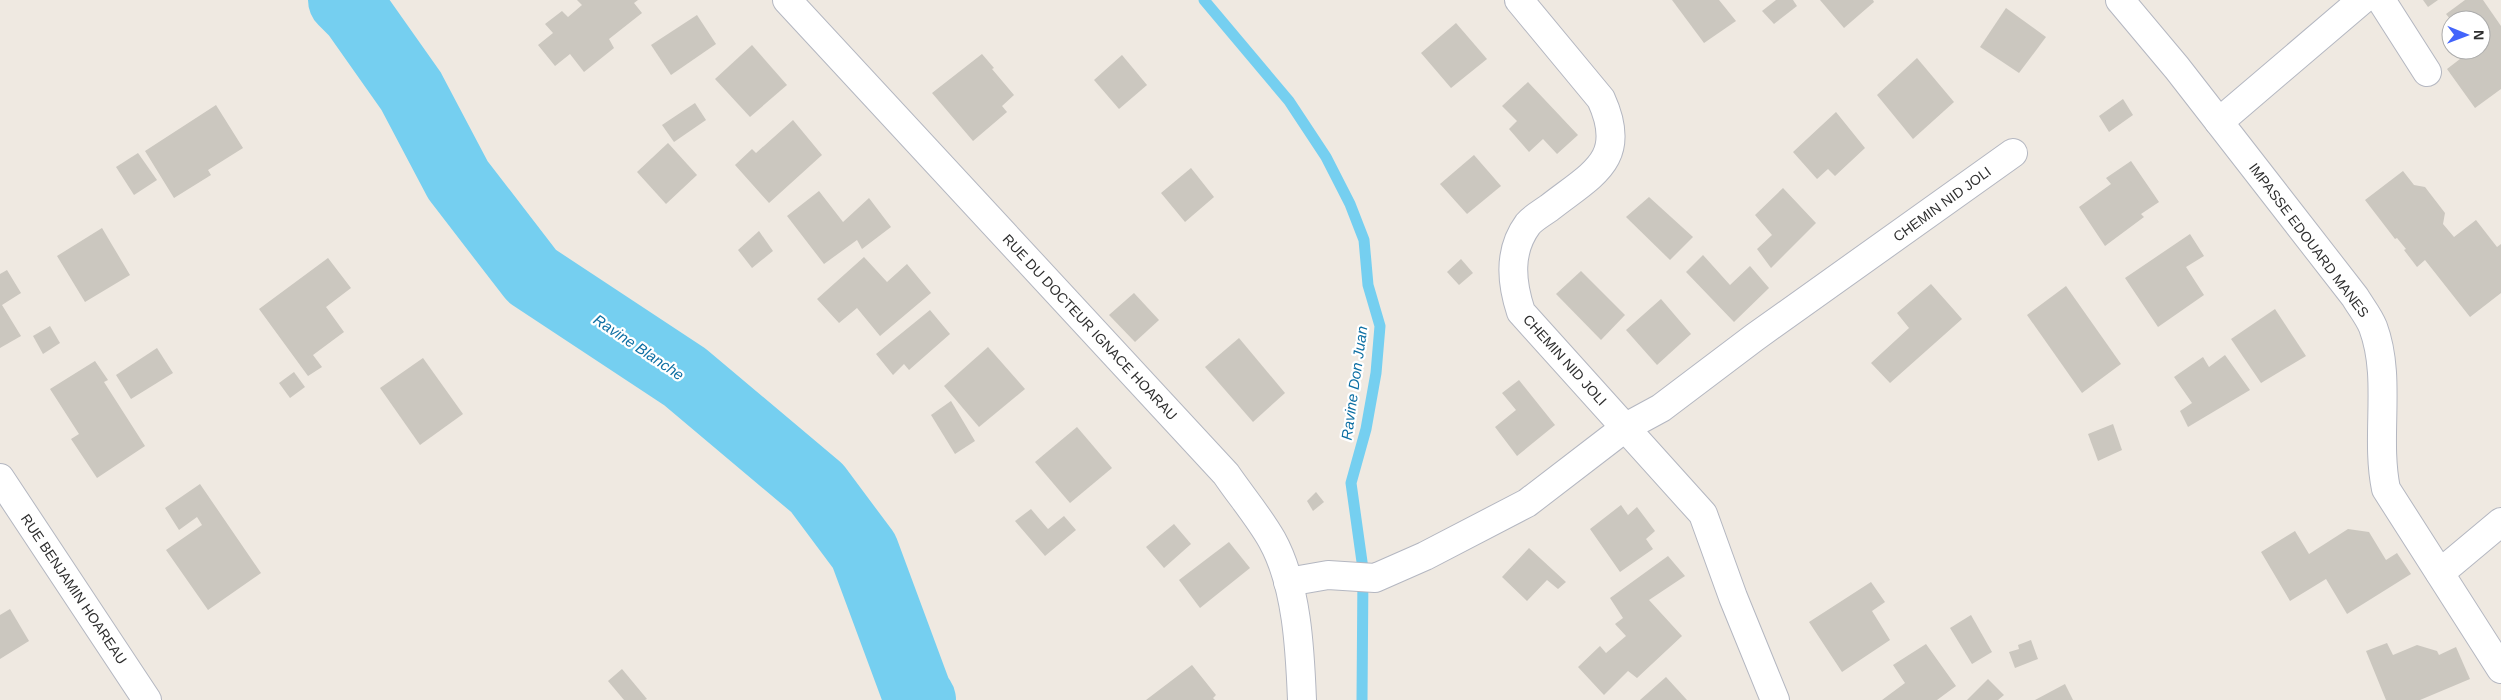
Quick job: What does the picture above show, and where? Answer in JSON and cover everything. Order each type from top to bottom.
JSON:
[{"type":"street","name":"RUE DU DOCTEUR IGNACE HOARAU","points":[[788,0],[1226,474],[1272,541],[1288,582],[1300,644],[1302,700]]},
{"type":"street","name":"CHEMIN NID JOLI","points":[[1519,0],[1601,99],[1608,115],[1611,133],[1608,152],[1600,168],[1528,223],[1517,244],[1512,266],[1514,290],[1521,312],[1702,514],[1775,700]]},
{"type":"street","name":"IMPASSE EDOUARD MANES","points":[[2120,0],[2219,122],[2355,297],[2372,326],[2381,358],[2382,468],[2386,489],[2501,669]]},
{"type":"street","points":[[2219,122],[2362,0]]},
{"type":"street","points":[[2381,0],[2427,72]]},
{"type":"street","name":"CHEMIN NID JOLI","points":[[1288,582],[1328,575],[1375,578],[1425,556],[1528,503],[1626,427],[1660,408],[1755,337],[2013,153]]},
{"type":"street","name":"RUE BENJAMIN HOAREAU","points":[[0,478],[147,700]]},
{"type":"street","points":[[2440,573],[2501,522]]},
{"type":"building","points":[[577,0],[638,0],[634,3],[642,13],[609,39],[614,48],[584,72],[570,54],[555,66],[538,45],[553,33],[545,24],[562,11],[568,17],[582,5]]},
{"type":"building","points":[[1672,0],[1719,0],[1736,21],[1704,43]]},
{"type":"building","points":[[1776,0],[1793,0],[1797,6],[1774,24],[1762,11]]},
{"type":"building","points":[[1820,0],[1873,0],[1874,2],[1844,28]]},
{"type":"building","points":[[2423,0],[2438,0],[2428,7]]},
{"type":"building","points":[[2465,0],[2483,0],[2490,10],[2451,10]]},
{"type":"building","points":[[2006,8],[2046,37],[2019,73],[1980,47]]},
{"type":"building","points":[[2491,12],[2501,26],[2501,89],[2475,108],[2447,69],[2459,60],[2491,60]]},
{"type":"building","points":[[697,15],[716,44],[671,75],[651,45]]},
{"type":"building","points":[[1456,23],[1487,59],[1451,88],[1421,53]]},
{"type":"building","points":[[752,45],[787,85],[750,117],[715,79]]},
{"type":"building","points":[[982,54],[1014,95],[1002,106],[1007,112],[973,141],[932,93]]},
{"type":"building","points":[[1122,55],[1147,85],[1119,109],[1094,80]]},
{"type":"building","points":[[1917,58],[1954,102],[1913,139],[1877,95]]},
{"type":"building","points":[[1528,82],[1578,135],[1557,154],[1543,139],[1529,152],[1509,129],[1517,121],[1502,106]]},
{"type":"building","points":[[2123,99],[2133,115],[2109,132],[2099,116]]},
{"type":"building","points":[[695,103],[706,120],[674,142],[662,125]]},
{"type":"building","points":[[216,105],[243,148],[208,170],[211,175],[174,198],[145,151]]},
{"type":"building","points":[[1836,112],[1865,148],[1835,176],[1828,169],[1817,179],[1793,152]]},
{"type":"building","points":[[793,120],[822,155],[769,203],[735,165],[752,149],[756,153]]},
{"type":"building","points":[[668,143],[697,175],[666,204],[637,172]]},
{"type":"building","points":[[138,153],[157,180],[134,195],[116,167]]},
{"type":"building","points":[[1474,155],[1501,186],[1467,214],[1440,184]]},
{"type":"building","points":[[2131,161],[2159,202],[2141,214],[2144,217],[2105,246],[2079,207],[2111,184],[2106,178]]},
{"type":"building","points":[[1191,168],[1214,197],[1185,222],[1161,193]]},
{"type":"building","points":[[2403,171],[2414,185],[2425,187],[2445,213],[2443,224],[2454,237],[2476,220],[2497,247],[2501,244],[2501,293],[2470,317],[2425,260],[2417,267],[2404,250],[2406,249],[2397,238],[2395,239],[2365,200]]},
{"type":"building","points":[[1783,188],[1816,223],[1771,268],[1757,249],[1772,235],[1755,215]]},
{"type":"building","points":[[819,191],[843,222],[869,198],[891,227],[862,249],[857,240],[824,264],[787,216]]},
{"type":"building","points":[[1649,197],[1693,237],[1670,260],[1626,217]]},
{"type":"building","points":[[102,228],[130,275],[85,302],[57,256]]},
{"type":"building","points":[[759,231],[773,251],[752,268],[738,250]]},
{"type":"building","points":[[2190,234],[2204,256],[2186,267],[2204,295],[2158,327],[2125,278]]},
{"type":"building","points":[[1703,255],[1730,285],[1750,266],[1769,288],[1734,322],[1686,272]]},
{"type":"building","points":[[864,257],[887,282],[907,264],[931,293],[880,336],[857,308],[839,323],[817,299]]},
{"type":"building","points":[[328,258],[351,288],[326,307],[344,332],[313,355],[322,367],[308,376],[259,309]]},
{"type":"building","points":[[1461,259],[1473,273],[1459,285],[1447,272]]},
{"type":"building","points":[[7,270],[21,293],[2,305],[21,336],[0,348],[0,274]]},
{"type":"building","points":[[1581,271],[1625,315],[1601,340],[1556,294]]},
{"type":"building","points":[[1931,284],[1962,319],[1890,383],[1871,363],[1909,328],[1897,313]]},
{"type":"building","points":[[2066,286],[2121,364],[2082,393],[2027,315]]},
{"type":"building","points":[[1134,293],[1159,320],[1135,342],[1109,315]]},
{"type":"building","points":[[1661,299],[1691,334],[1657,365],[1626,330]]},
{"type":"building","points":[[2275,309],[2306,356],[2261,383],[2231,339]]},
{"type":"building","points":[[930,310],[950,334],[909,370],[904,364],[893,375],[876,354]]},
{"type":"building","points":[[50,326],[60,343],[43,354],[33,336]]},
{"type":"building","points":[[1239,338],[1285,393],[1253,422],[1205,367]]},
{"type":"building","points":[[988,347],[1025,389],[979,427],[944,386]]},
{"type":"building","points":[[157,348],[173,373],[131,399],[116,375]]},
{"type":"building","points":[[2225,355],[2250,390],[2188,427],[2180,411],[2192,403],[2174,377],[2203,357],[2209,367]]},
{"type":"building","points":[[423,358],[463,414],[420,445],[380,388]]},
{"type":"building","points":[[95,361],[108,380],[104,382],[145,446],[97,478],[71,439],[79,434],[50,389]]},
{"type":"building","points":[[294,372],[305,387],[290,398],[279,383]]},
{"type":"building","points":[[1519,380],[1555,425],[1517,456],[1495,427],[1516,410],[1502,393]]},
{"type":"building","points":[[951,401],[975,441],[955,454],[931,415]]},
{"type":"building","points":[[2113,424],[2122,450],[2098,461],[2088,434]]},
{"type":"building","points":[[1077,427],[1112,468],[1070,503],[1035,462]]},
{"type":"building","points":[[200,484],[261,573],[208,610],[166,550],[202,525],[197,517],[179,530],[165,508]]},
{"type":"building","points":[[1316,492],[1324,502],[1313,511],[1307,501]]},
{"type":"building","points":[[1621,505],[1628,515],[1637,507],[1655,531],[1646,539],[1653,549],[1620,572],[1590,529]]},
{"type":"building","points":[[1031,509],[1048,529],[1064,516],[1076,530],[1045,556],[1015,521]]},
{"type":"building","points":[[1174,524],[1191,544],[1164,568],[1146,547]]},
{"type":"building","points":[[2348,529],[2369,532],[2386,560],[2397,553],[2411,574],[2347,614],[2326,579],[2290,601],[2261,552],[2295,531],[2309,554]]},
{"type":"building","points":[[1229,542],[1250,568],[1200,608],[1179,580]]},
{"type":"building","points":[[1529,548],[1566,582],[1558,589],[1547,580],[1527,601],[1502,577]]},
{"type":"building","points":[[1668,556],[1685,576],[1649,600],[1682,636],[1637,678],[1628,671],[1604,695],[1578,667],[1600,646],[1606,653],[1626,636],[1615,624],[1623,618],[1610,598]]},
{"type":"building","points":[[1871,582],[1885,602],[1872,611],[1890,640],[1842,672],[1809,622]]},
{"type":"building","points":[[10,609],[29,641],[0,659],[0,615]]},
{"type":"building","points":[[1971,615],[1992,652],[1972,664],[1950,628]]},
{"type":"building","points":[[2031,640],[2038,659],[2015,668],[2009,652],[2019,649],[2018,645]]},
{"type":"building","points":[[2387,643],[2393,655],[2417,645],[2437,651],[2439,655],[2456,647],[2470,679],[2420,700],[2386,700],[2366,651]]},
{"type":"building","points":[[1926,644],[1956,686],[1937,700],[1882,700],[1905,683],[1893,665]]},
{"type":"building","points":[[1192,665],[1216,695],[1213,698],[1215,700],[1146,700]]},
{"type":"building","points":[[622,669],[647,699],[624,700],[608,681]]},
{"type":"building","points":[[1666,677],[1687,700],[1640,700]]},
{"type":"building","points":[[1988,679],[2004,695],[1998,700],[1967,700]]},
{"type":"building","points":[[2065,684],[2073,700],[2035,700]]},
{"type":"waterway","name":"Ravine Blanche","points":[[343,0],[356,13],[411,91],[458,180],[532,276],[685,377],[817,488],[864,551],[917,694],[921,700]]},
{"type":"waterway","name":"Ravine Don Juan","points":[[1204,0],[1289,101],[1326,157],[1350,204],[1364,240],[1368,285],[1380,326],[1376,373],[1366,429],[1351,483],[1363,569],[1362,700]]}]
